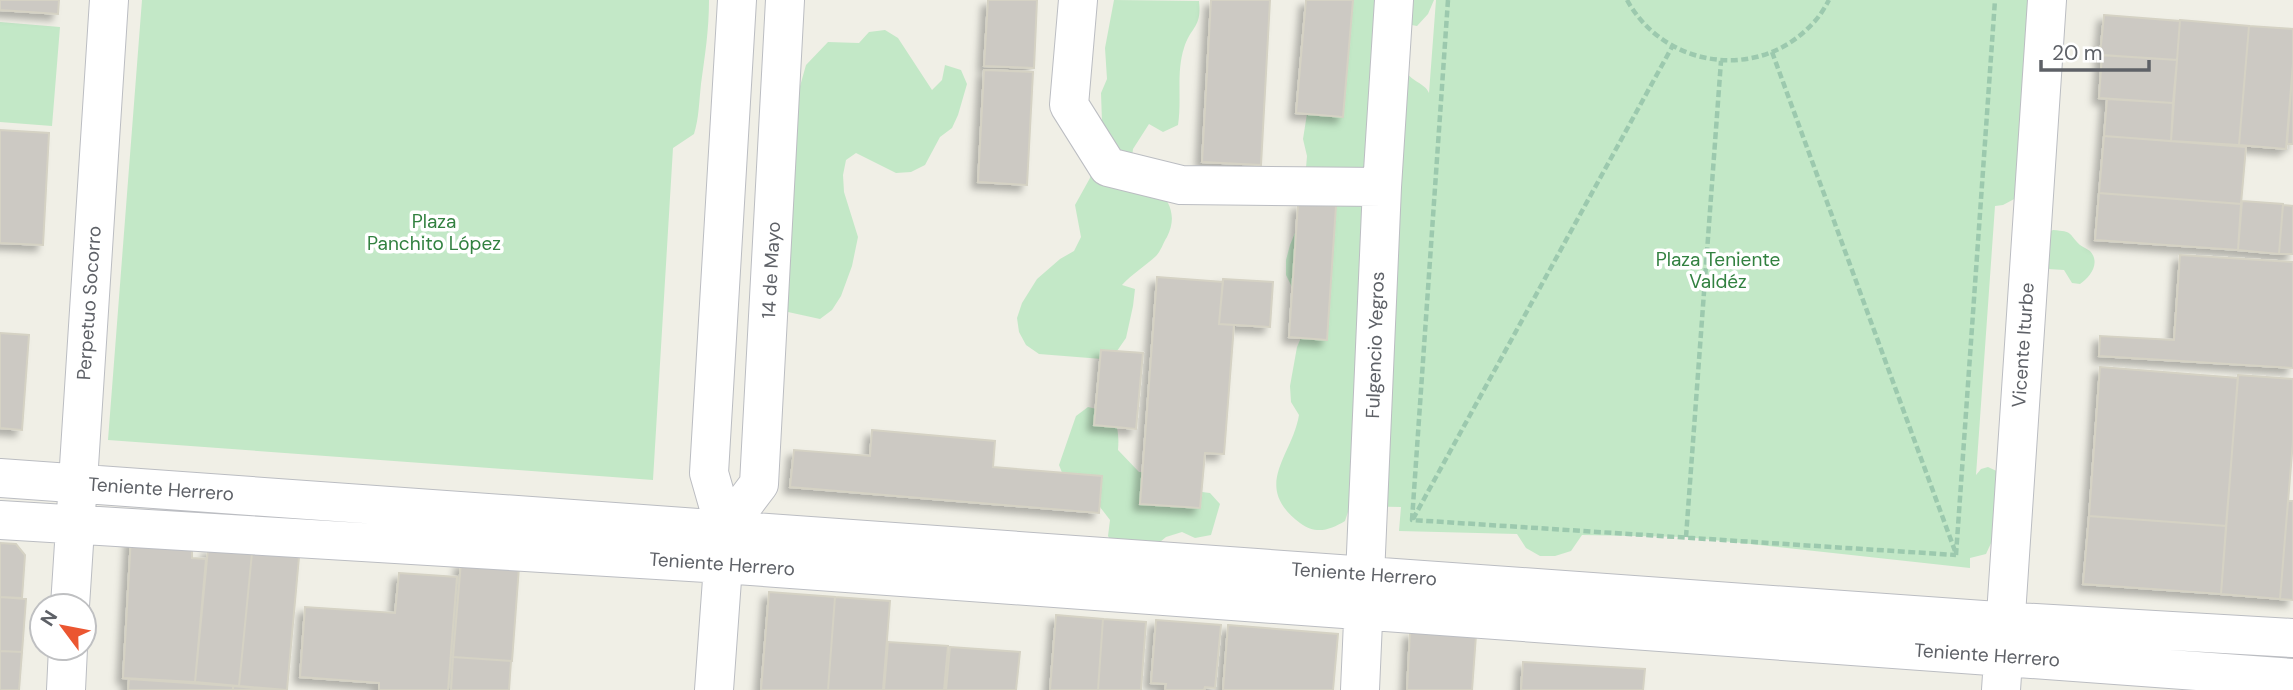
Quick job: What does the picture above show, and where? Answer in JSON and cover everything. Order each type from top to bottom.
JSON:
[{"type":"street","name":"Perpetuo Socorro","points":[[71,592],[108,0]]},
{"type":"street","points":[[714,690],[724,547],[709,473],[737,0]]},
{"type":"street","name":"14 de Mayo","points":[[724,547],[759,484],[785,0]]},
{"type":"street","points":[[1078,0],[1069,105],[1108,167],[1181,185],[1382,187]]},
{"type":"street","name":"Fulgencio Yegros","points":[[1360,690],[1382,187],[1394,0]]},
{"type":"street","name":"Vicente Iturbe","points":[[2002,656],[2047,0]]},
{"type":"street","name":"Teniente Herrero","points":[[0,478],[405,506],[724,547],[1043,570],[1364,612],[1682,616]]},
{"type":"street","points":[[401,544],[405,506]]},
{"type":"street","name":"Teniente Herrero","points":[[0,520],[401,544],[724,547]]},
{"type":"street","name":"Teniente Herrero","points":[[1043,570],[1365,574],[2002,656],[2293,678]]},
{"type":"street","name":"Teniente Herrero","points":[[2002,656],[2293,638]]},
{"type":"street","points":[[66,690],[67,662]]},
{"type":"path","points":[[1412,520],[1448,0]]},
{"type":"path","points":[[1627,0],[1633,12],[1651,32],[1672,47],[1696,57],[1721,61],[1747,59],[1772,52],[1794,40],[1814,22],[1829,0]]},
{"type":"path","points":[[1956,555],[1995,0]]},
{"type":"path","points":[[1412,520],[1672,47]]},
{"type":"path","points":[[1772,52],[1956,555]]},
{"type":"path","points":[[1686,537],[1721,61]]},
{"type":"path","points":[[1412,520],[1956,555]]},
{"type":"green space","name":"Plaza Panchito López","points":[[142,0],[709,0],[696,128],[694,134],[673,148],[653,480],[108,440]]},
{"type":"green space","points":[[1114,0],[1199,1],[1199,17],[1182,57],[1178,125],[1163,132],[1149,124],[1133,149],[1131,165],[1164,196],[1172,214],[1171,225],[1158,254],[1122,285],[1135,289],[1126,338],[1117,351],[1102,359],[1039,354],[1026,345],[1019,332],[1017,318],[1022,303],[1037,279],[1074,251],[1081,237],[1075,205],[1090,178],[1102,122],[1101,93],[1107,79],[1105,48]]},
{"type":"green space","name":"Plaza Teniente Valdéz","points":[[1331,0],[1434,0],[1428,14],[1417,26],[1401,23],[1405,70],[1429,93],[1436,0],[2038,0],[2018,197],[1995,206],[1976,475],[1981,469],[1988,467],[2003,474],[1992,541],[1986,554],[1970,558],[1970,568],[1686,537],[1582,535],[1571,551],[1555,556],[1540,556],[1526,548],[1517,534],[1399,531],[1401,507],[1350,506],[1345,521],[1323,530],[1312,529],[1300,523],[1278,496],[1276,484],[1299,415],[1291,402],[1290,386],[1297,347],[1303,333],[1293,289],[1286,275],[1286,260],[1302,216],[1307,156],[1303,139]]},
{"type":"green space","points":[[0,22],[60,27],[52,126],[0,122]]},
{"type":"green space","points":[[885,30],[898,38],[932,90],[942,80],[945,65],[961,70],[967,84],[958,115],[952,128],[940,137],[925,165],[911,172],[896,173],[856,153],[846,160],[844,192],[858,237],[852,266],[841,296],[832,310],[820,319],[788,312],[780,300],[793,111],[806,65],[828,42],[859,43],[869,32]]},
{"type":"green space","points":[[2053,230],[2070,233],[2093,256],[2093,269],[2080,284],[2072,283],[2064,270],[2048,269],[2042,235]]},
{"type":"green space","points":[[1088,407],[1104,412],[1114,421],[1118,433],[1118,450],[1139,472],[1154,473],[1179,489],[1210,493],[1220,504],[1211,535],[1195,538],[1182,532],[1166,537],[1154,547],[1116,550],[1108,536],[1110,520],[1100,507],[1075,491],[1065,480],[1059,465],[1076,416]]},
{"type":"building","points":[[0,0],[59,0],[58,14],[0,10]]},
{"type":"building","points":[[988,0],[1037,0],[1034,68],[984,66]]},
{"type":"building","points":[[1211,0],[1270,0],[1261,165],[1202,162]]},
{"type":"building","points":[[1306,0],[1353,0],[1343,117],[1296,113]]},
{"type":"building","points":[[2104,15],[2180,21],[2177,60],[2100,55]]},
{"type":"building","points":[[2180,20],[2249,26],[2239,145],[2171,141]]},
{"type":"building","points":[[2249,26],[2293,29],[2286,149],[2239,145]]},
{"type":"building","points":[[2102,55],[2177,60],[2173,103],[2099,98]]},
{"type":"building","points":[[2293,63],[2293,144],[2287,144]]},
{"type":"building","points":[[984,70],[1033,72],[1027,185],[978,182]]},
{"type":"building","points":[[2107,99],[2173,103],[2171,141],[2104,136]]},
{"type":"building","points":[[0,130],[49,133],[43,245],[0,243]]},
{"type":"building","points":[[2104,136],[2246,147],[2241,204],[2099,193]]},
{"type":"building","points":[[2099,193],[2241,204],[2238,250],[2095,240]]},
{"type":"building","points":[[2242,201],[2283,204],[2279,254],[2238,250]]},
{"type":"building","points":[[1298,204],[1336,206],[1327,340],[1289,337]]},
{"type":"building","points":[[2283,205],[2293,206],[2293,254],[2279,254]]},
{"type":"building","points":[[2180,255],[2293,262],[2293,368],[2099,356],[2100,336],[2174,340]]},
{"type":"building","points":[[1157,277],[1223,282],[1219,324],[1234,325],[1224,454],[1205,453],[1200,508],[1140,504]]},
{"type":"building","points":[[1223,279],[1273,282],[1270,327],[1219,324]]},
{"type":"building","points":[[0,333],[29,335],[22,430],[0,428]]},
{"type":"building","points":[[1101,350],[1143,353],[1136,429],[1094,425]]},
{"type":"building","points":[[2100,367],[2238,378],[2226,526],[2089,516]]},
{"type":"building","points":[[2238,375],[2293,379],[2293,441],[2280,599],[2221,594]]},
{"type":"building","points":[[872,430],[995,441],[993,467],[1102,476],[1099,513],[790,487],[794,450],[870,456]]},
{"type":"building","points":[[2288,501],[2293,501],[2293,600],[2280,599]]},
{"type":"building","points":[[2089,516],[2226,526],[2221,594],[2083,584]]},
{"type":"building","points":[[131,537],[192,544],[192,558],[206,559],[195,682],[123,678]]},
{"type":"building","points":[[0,543],[16,544],[25,555],[22,598],[0,597]]},
{"type":"building","points":[[208,549],[252,553],[239,686],[195,682]]},
{"type":"building","points":[[252,553],[299,557],[287,690],[239,686]]},
{"type":"building","points":[[461,562],[519,567],[512,661],[453,657]]},
{"type":"building","points":[[399,573],[457,577],[448,690],[379,690],[379,683],[300,677],[305,607],[395,613]]},
{"type":"building","points":[[769,592],[835,597],[828,690],[761,690]]},
{"type":"building","points":[[0,597],[26,599],[22,652],[0,651]]},
{"type":"building","points":[[835,597],[890,601],[883,690],[828,690]]},
{"type":"building","points":[[1056,615],[1103,619],[1098,690],[1050,690]]},
{"type":"building","points":[[1103,619],[1146,622],[1141,690],[1098,690]]},
{"type":"building","points":[[1156,620],[1221,625],[1215,688],[1165,690],[1166,684],[1151,683]]},
{"type":"building","points":[[1228,625],[1338,634],[1333,690],[1223,690]]},
{"type":"building","points":[[1410,632],[1476,635],[1472,690],[1407,690]]},
{"type":"building","points":[[888,642],[948,646],[944,690],[884,690]]},
{"type":"building","points":[[950,647],[1020,652],[1016,690],[946,690]]},
{"type":"building","points":[[0,651],[22,652],[19,690],[0,690]]},
{"type":"building","points":[[453,657],[511,661],[509,690],[451,690]]},
{"type":"building","points":[[1523,662],[1645,669],[1643,690],[1521,690]]},
{"type":"building","points":[[129,679],[233,686],[233,690],[128,690]]},
{"type":"building","points":[[233,686],[275,690],[233,690]]}]
